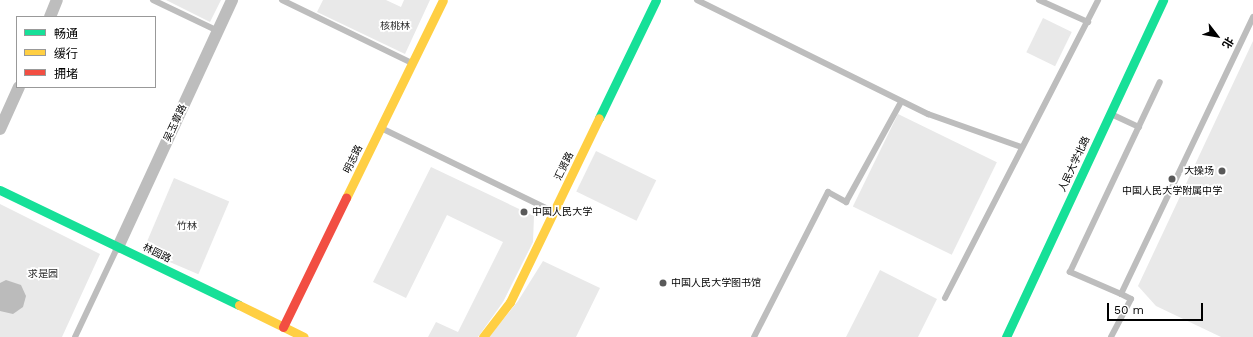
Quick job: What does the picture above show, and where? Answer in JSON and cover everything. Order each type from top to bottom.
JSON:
[{"type":"street","points":[[50,16],[57,0]]},
{"type":"street","name":"吴玉章路","points":[[118,247],[232,0]]},
{"type":"street","name":"明志路","points":[[283,327],[443,0]]},
{"type":"street","name":"汇贤路","points":[[483,337],[510,302],[656,0]]},
{"type":"street","name":"人民大学北路","points":[[1006,337],[1163,0]]},
{"type":"street","points":[[0,129],[4,111],[18,88]]},
{"type":"street","name":"林园路","points":[[0,190],[304,337]]},
{"type":"lane","points":[[153,0],[218,31]]},
{"type":"lane","points":[[282,0],[412,63]]},
{"type":"lane","points":[[697,0],[708,2],[901,102],[934,116],[1021,147]]},
{"type":"lane","points":[[1039,0],[1088,22]]},
{"type":"lane","points":[[945,298],[1021,147],[1088,22],[1098,0]]},
{"type":"lane","points":[[1121,294],[1253,17]]},
{"type":"lane","points":[[1111,337],[1131,299],[1070,272],[1160,82]]},
{"type":"lane","points":[[754,337],[828,192],[846,202],[901,102]]},
{"type":"lane","points":[[1110,114],[1139,127]]},
{"type":"lane","points":[[380,127],[554,212]]},
{"type":"lane","points":[[75,337],[118,247]]},
{"type":"green space","points":[[166,0],[221,0],[210,22]]},
{"type":"green space","name":"核桃林","points":[[323,0],[386,0],[401,7],[404,0],[430,0],[405,54],[317,12]]},
{"type":"green space","points":[[1043,18],[1072,32],[1055,66],[1026,52]]},
{"type":"green space","name":"大操场","points":[[1253,41],[1253,337],[1221,337],[1156,306],[1138,286]]},
{"type":"green space","points":[[898,114],[997,162],[952,255],[853,207]]},
{"type":"green space","points":[[596,151],[656,180],[636,221],[576,191]]},
{"type":"green space","points":[[431,167],[534,216],[533,242],[503,302],[478,337],[428,337],[436,322],[458,332],[503,242],[447,215],[406,298],[373,282]]},
{"type":"green space","name":"竹林","points":[[174,178],[229,201],[198,274],[143,251]]},
{"type":"green space","name":"求是园","points":[[0,204],[100,254],[62,337],[0,337]]},
{"type":"green space","points":[[543,261],[600,288],[576,337],[489,337],[518,301]]},
{"type":"green space","points":[[880,270],[937,299],[918,337],[846,337]]},
{"type":"shaded area","points":[[6,280],[21,285],[26,296],[23,307],[13,314],[0,311],[0,283]]},
{"type":"traffic: fast","points":[[599,118],[656,0]]},
{"type":"traffic: fast","points":[[1006,337],[1163,0]]},
{"type":"traffic: fast","points":[[0,190],[239,305]]},
{"type":"traffic: slow","points":[[346,198],[443,0]]},
{"type":"traffic: slow","points":[[483,337],[510,302],[599,118]]},
{"type":"traffic: slow","points":[[239,305],[304,337]]},
{"type":"traffic: jam","points":[[283,327],[346,198]]},
{"type":"place","name":"大操场","points":[[1222,171]]},
{"type":"place","name":"中国人民大学附属中学","points":[[1172,179]]},
{"type":"place","name":"中国人民大学","points":[[524,212]]},
{"type":"place","name":"中国人民大学图书馆","points":[[663,283]]}]
